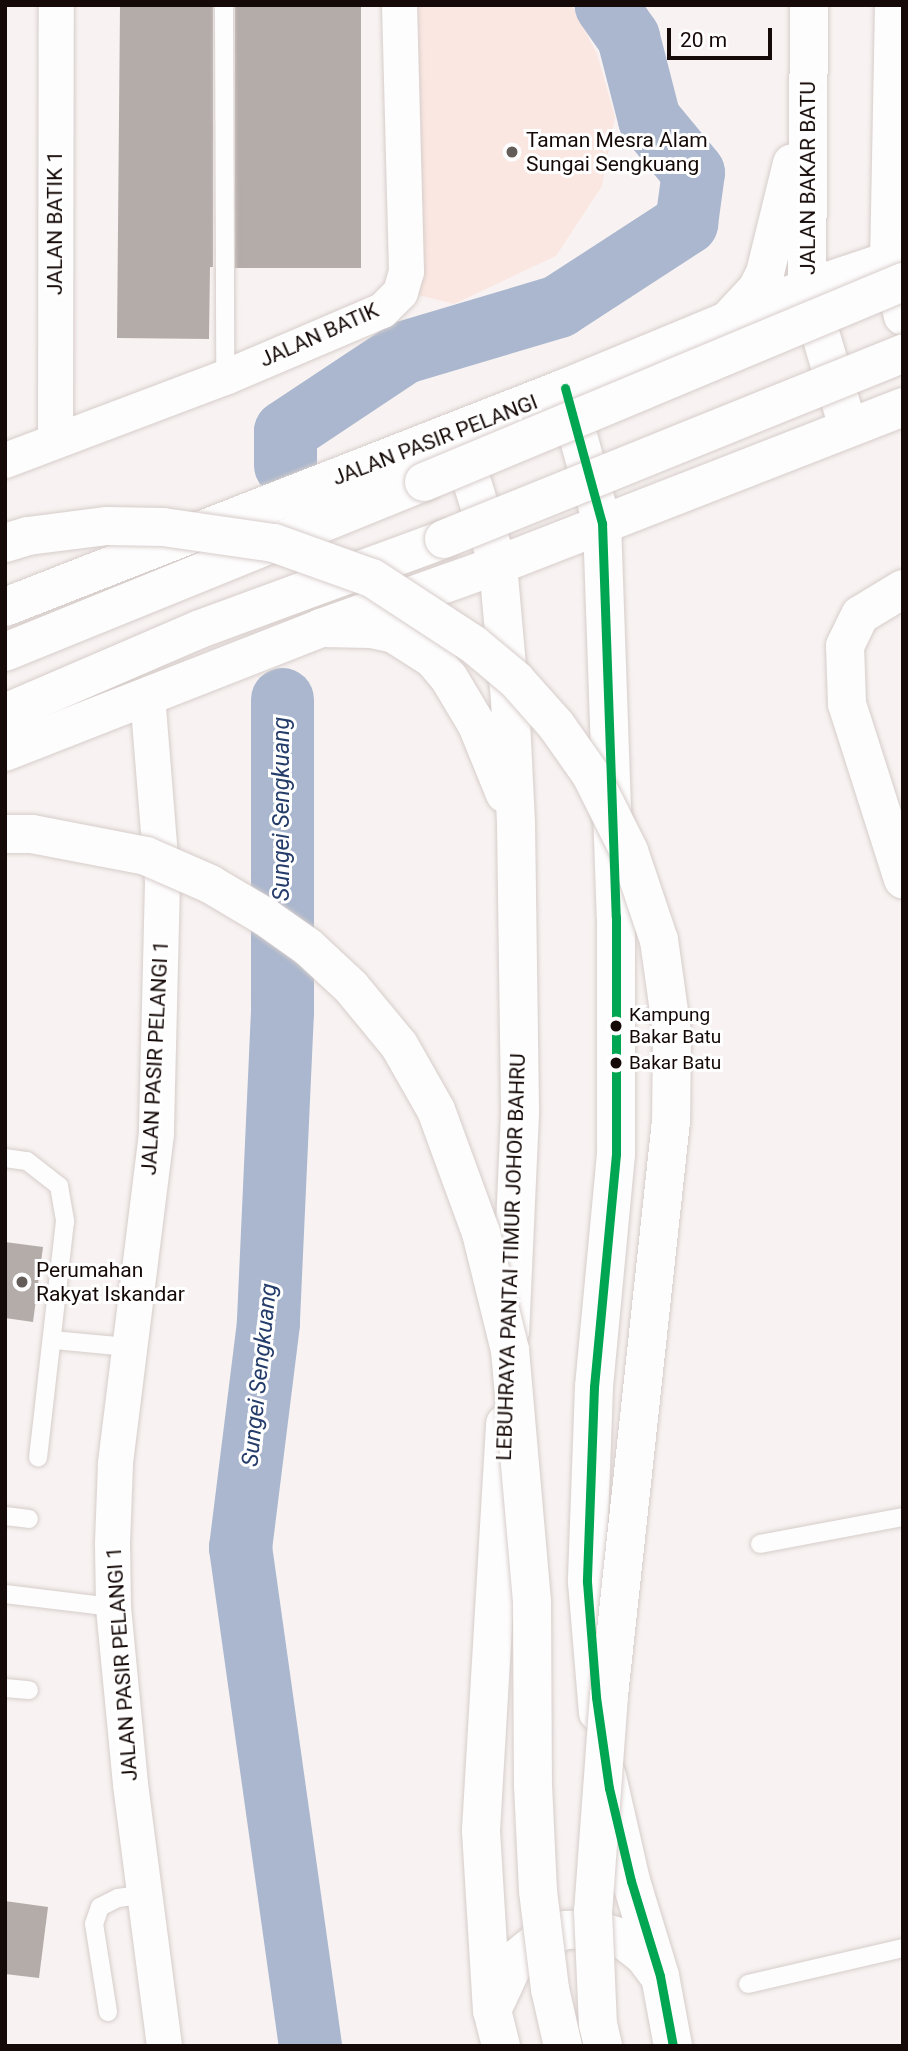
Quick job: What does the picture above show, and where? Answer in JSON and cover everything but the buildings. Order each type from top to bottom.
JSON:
[{"type":"main road","name":"JALAN BAKAR BATU","points":[[809,5],[807,288],[848,428]]},
{"type":"main road","points":[[894,5],[898,266],[903,316]]},
{"type":"main road","points":[[729,320],[757,289],[771,255],[808,81]]},
{"type":"main road","points":[[5,652],[425,482],[898,266]]},
{"type":"main road","name":"JALAN PASIR PELANGI","points":[[5,607],[565,388],[807,288],[898,266]]},
{"type":"main road","points":[[5,713],[201,629],[443,539],[903,354]]},
{"type":"main road","points":[[565,388],[602,523],[616,917],[615,1154],[594,1387],[587,1582],[596,1697],[609,1788],[631,1881],[660,1976],[673,2046]]},
{"type":"main road","points":[[5,752],[321,628],[498,565],[903,407]]},
{"type":"main road","name":"LEBUHRAYA PANTAI TIMUR JOHOR BAHRU","points":[[456,431],[498,565],[516,822],[519,1175],[481,1830],[496,2028]]},
{"type":"main road","points":[[5,543],[28,536],[107,526],[163,527],[274,543],[372,578],[473,643],[516,680],[556,725],[591,775],[629,851],[659,940],[672,1032],[671,1121],[609,1695],[593,1910],[597,2024],[603,2046]]},
{"type":"main road","points":[[903,589],[860,615],[845,646],[847,704],[903,879]]},
{"type":"main road","points":[[321,628],[371,629],[394,634],[433,660],[449,678],[477,725],[516,822]]},
{"type":"main road","points":[[5,834],[32,834],[146,856],[211,884],[264,916],[308,947],[351,987],[399,1045],[436,1110],[481,1233],[510,1350],[532,1602],[533,1785],[538,1891],[550,1989],[563,2046]]},
{"type":"main road","points":[[496,2028],[502,1985],[516,1959],[538,1941],[565,1930],[594,1929],[621,1938],[645,1956],[660,1976]]},
{"type":"street","name":"JALAN BATIK 1","points":[[55,440],[56,5]]},
{"type":"street","name":"JALAN BATIK","points":[[5,460],[226,377],[382,310],[400,292],[406,271],[399,5]]},
{"type":"street","name":"JALAN PASIR PELANGI 1","points":[[147,695],[162,883],[156,1133],[114,1464],[113,1606],[130,1784],[164,2046]]},
{"type":"lane","points":[[224,5],[226,377]]},
{"type":"lane","points":[[5,1158],[27,1161],[59,1186],[65,1221],[38,1457]]},
{"type":"lane","points":[[53,1340],[127,1348]]},
{"type":"lane","points":[[5,1516],[29,1519]]},
{"type":"lane","points":[[760,1544],[903,1517]]},
{"type":"lane","points":[[5,1594],[113,1606]]},
{"type":"lane","points":[[5,1688],[29,1690]]},
{"type":"lane","points":[[108,2012],[94,1924],[100,1907],[118,1898],[145,1894]]},
{"type":"lane","points":[[748,1984],[903,1948]]},
{"type":"shaded area","name":"Taman Mesra Alam Sungai Sengkuang","points":[[417,5],[572,5],[597,54],[615,117],[602,186],[556,256],[454,304],[414,294]]},
{"type":"waterway","name":"Sungei Sengkuang","points":[[285,465],[285,431],[404,352],[558,306],[686,223],[693,172],[649,119],[628,37],[606,5]]},
{"type":"waterway","name":"Sungei Sengkuang","points":[[282,699],[282,1011],[268,1323],[240,1547],[310,2046]]},
{"type":"transit line","points":[[565,388],[602,523],[616,917],[616,1154],[594,1387],[587,1582],[596,1697],[609,1788],[631,1881],[660,1976],[673,2046]]},
{"type":"place","name":"Taman Mesra Alam Sungai Sengkuang","points":[[512,152]]},
{"type":"place","name":"Kampung Bakar Batu","points":[[616,1026]]},
{"type":"place","name":"Bakar Batu","points":[[616,1063]]},
{"type":"place","name":"Perumahan Rakyat Iskandar","points":[[22,1282]]}]
